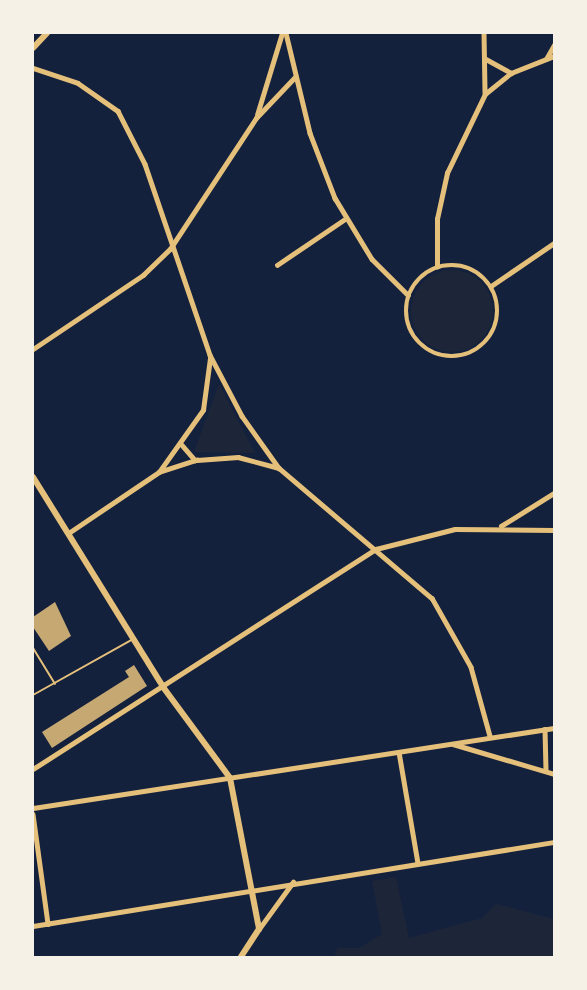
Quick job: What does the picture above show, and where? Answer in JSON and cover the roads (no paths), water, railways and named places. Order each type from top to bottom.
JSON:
[{"type":"main road","points":[[33,48],[47,33]]},
{"type":"main road","points":[[33,477],[70,532],[164,687],[230,778],[259,929],[241,957]]},
{"type":"street","points":[[256,117],[282,33]]},
{"type":"street","points":[[286,33],[295,77],[322,169],[345,219],[372,259],[408,295]]},
{"type":"street","points":[[437,267],[435,241],[445,181],[485,94],[484,33]]},
{"type":"street","points":[[544,61],[554,45]]},
{"type":"street","points":[[485,94],[511,74],[554,56]]},
{"type":"street","points":[[486,59],[511,74]]},
{"type":"street","points":[[33,68],[78,83],[118,111],[145,164],[170,249],[210,355],[242,416],[279,468],[432,598],[453,629],[471,667],[490,735]]},
{"type":"street","points":[[33,349],[143,274],[170,249],[256,117],[295,77]]},
{"type":"street","points":[[277,265],[345,219]]},
{"type":"street","points":[[491,286],[554,243]]},
{"type":"street","points":[[437,267],[467,267],[491,286],[497,301],[493,332],[470,354],[455,358],[425,350],[414,338],[407,324],[408,295],[437,267]]},
{"type":"street","points":[[70,532],[159,472],[182,445],[203,410],[210,355]]},
{"type":"street","points":[[182,445],[186,456],[197,460]]},
{"type":"street","points":[[159,472],[197,460],[238,457],[279,468]]},
{"type":"street","points":[[501,526],[554,493]]},
{"type":"street","points":[[33,769],[376,549],[426,534],[501,526],[554,530]]},
{"type":"street","points":[[33,808],[399,752],[490,735],[554,728]]},
{"type":"street","points":[[545,729],[546,771]]},
{"type":"street","points":[[453,743],[554,774]]},
{"type":"street","points":[[399,752],[418,862]]},
{"type":"street","points":[[33,814],[48,924]]},
{"type":"street","points":[[33,926],[250,888],[554,842]]},
{"type":"street","points":[[259,929],[293,882]]},
{"type":"lane","points":[[33,695],[134,639]]},
{"type":"lane","points":[[33,648],[55,684]]}]
